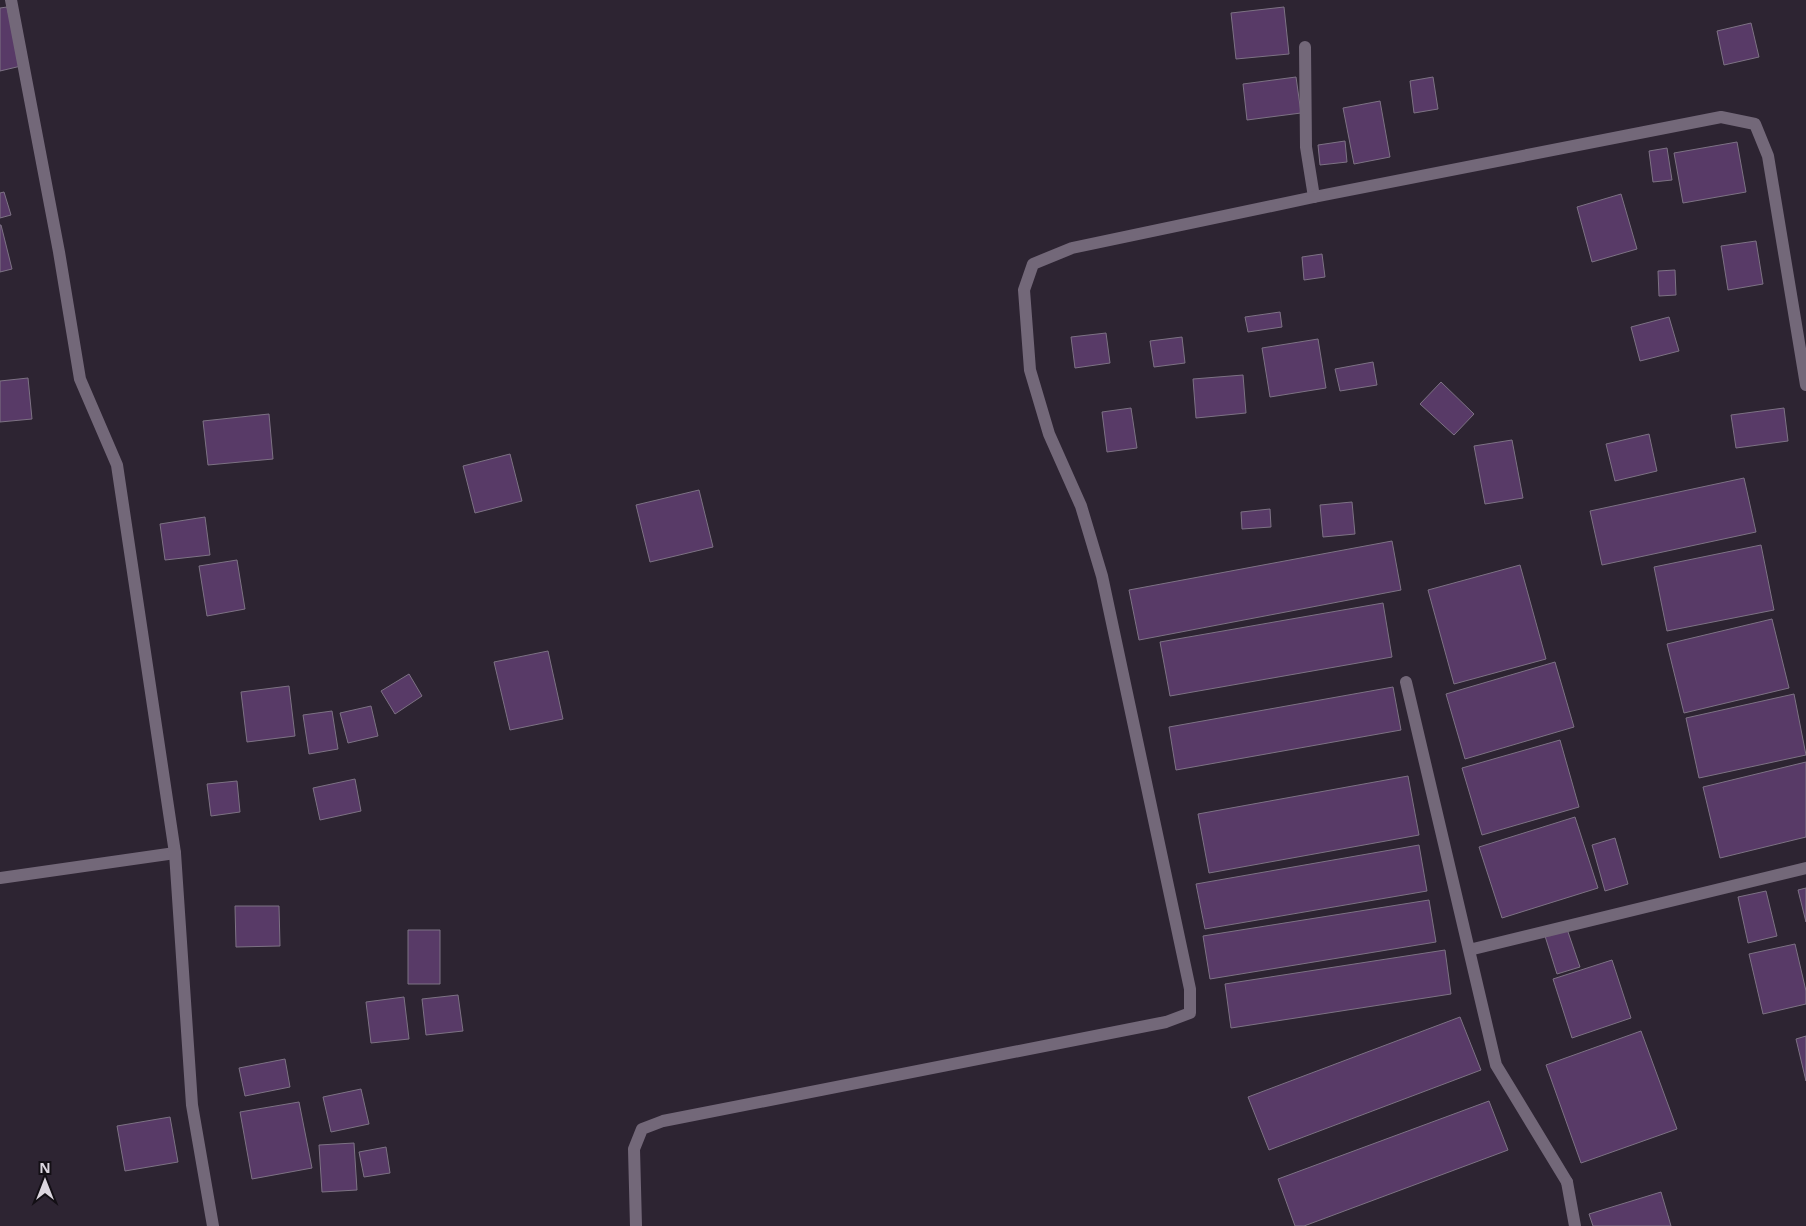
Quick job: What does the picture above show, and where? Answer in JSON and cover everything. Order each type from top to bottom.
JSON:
[{"type":"street","points":[[11,0],[59,252],[80,379],[117,465],[175,853],[192,1105],[214,1226]]},
{"type":"street","points":[[1305,48],[1306,147],[1314,197]]},
{"type":"street","points":[[636,1226],[634,1149],[642,1129],[662,1121],[1166,1022],[1190,1013],[1190,989],[1102,576],[1081,506],[1049,434],[1030,370],[1024,290],[1033,264],[1072,248],[1314,197],[1721,117],[1754,124],[1768,156],[1806,384]]},
{"type":"street","points":[[1406,682],[1496,1065],[1567,1182],[1574,1226]]},
{"type":"street","points":[[0,878],[175,853]]},
{"type":"street","points":[[1469,950],[1806,868]]},
{"type":"building","points":[[7,7],[21,66],[0,71],[0,8]]},
{"type":"building","points":[[1284,7],[1289,54],[1236,59],[1231,13]]},
{"type":"building","points":[[1751,23],[1759,57],[1724,65],[1717,31]]},
{"type":"building","points":[[1296,77],[1301,113],[1247,120],[1243,84]]},
{"type":"building","points":[[1433,77],[1438,109],[1414,113],[1410,81]]},
{"type":"building","points":[[1380,101],[1390,157],[1354,164],[1343,108]]},
{"type":"building","points":[[1345,141],[1347,162],[1320,165],[1318,145]]},
{"type":"building","points":[[1737,142],[1746,192],[1683,203],[1674,153]]},
{"type":"building","points":[[1667,148],[1672,180],[1653,182],[1649,151]]},
{"type":"building","points":[[4,192],[11,215],[0,218],[0,193]]},
{"type":"building","points":[[1621,194],[1637,249],[1592,262],[1577,207]]},
{"type":"building","points":[[0,225],[12,269],[0,272]]},
{"type":"building","points":[[1756,241],[1763,284],[1728,290],[1721,246]]},
{"type":"building","points":[[1322,254],[1325,277],[1304,280],[1302,257]]},
{"type":"building","points":[[1675,270],[1676,295],[1659,296],[1658,271]]},
{"type":"building","points":[[1280,312],[1282,327],[1248,332],[1245,317]]},
{"type":"building","points":[[1669,317],[1679,351],[1640,361],[1631,327]]},
{"type":"building","points":[[1106,333],[1110,363],[1075,368],[1071,337]]},
{"type":"building","points":[[1182,337],[1185,363],[1154,367],[1150,341]]},
{"type":"building","points":[[1318,339],[1326,388],[1270,397],[1262,348]]},
{"type":"building","points":[[1373,362],[1377,385],[1340,391],[1335,369]]},
{"type":"building","points":[[1243,375],[1246,413],[1196,418],[1193,379]]},
{"type":"building","points":[[28,378],[32,419],[0,422],[0,381]]},
{"type":"building","points":[[1441,382],[1474,414],[1454,435],[1420,404]]},
{"type":"building","points":[[1131,408],[1137,448],[1107,452],[1102,412]]},
{"type":"building","points":[[1784,408],[1788,441],[1736,448],[1731,415]]},
{"type":"building","points":[[269,414],[273,459],[208,465],[203,421]]},
{"type":"building","points":[[1649,434],[1657,471],[1615,481],[1606,444]]},
{"type":"building","points":[[1512,440],[1523,498],[1485,504],[1474,446]]},
{"type":"building","points":[[510,454],[522,501],[475,513],[463,466]]},
{"type":"building","points":[[1744,478],[1756,532],[1602,565],[1590,511]]},
{"type":"building","points":[[699,490],[713,547],[650,562],[636,505]]},
{"type":"building","points":[[1352,502],[1355,534],[1323,537],[1320,505]]},
{"type":"building","points":[[1270,509],[1271,527],[1242,529],[1241,512]]},
{"type":"building","points":[[205,517],[210,555],[165,560],[160,524]]},
{"type":"building","points":[[1392,541],[1401,590],[1139,640],[1129,590]]},
{"type":"building","points":[[1761,545],[1774,610],[1667,631],[1654,567]]},
{"type":"building","points":[[237,560],[245,609],[207,616],[199,566]]},
{"type":"building","points":[[1520,565],[1546,659],[1454,684],[1428,590]]},
{"type":"building","points":[[1383,603],[1392,657],[1170,696],[1160,642]]},
{"type":"building","points":[[1772,619],[1789,688],[1684,713],[1667,644]]},
{"type":"building","points":[[548,651],[563,719],[510,730],[494,662]]},
{"type":"building","points":[[1555,662],[1574,727],[1465,759],[1446,694]]},
{"type":"building","points":[[409,674],[422,696],[395,714],[381,691]]},
{"type":"building","points":[[289,686],[295,736],[247,742],[241,692]]},
{"type":"building","points":[[1393,687],[1401,730],[1176,770],[1169,727]]},
{"type":"building","points":[[1794,694],[1806,755],[1699,778],[1686,718]]},
{"type":"building","points":[[371,706],[378,736],[348,743],[340,713]]},
{"type":"building","points":[[332,711],[338,749],[309,754],[303,715]]},
{"type":"building","points":[[1560,740],[1579,807],[1482,835],[1462,768]]},
{"type":"building","points":[[1806,762],[1806,837],[1720,858],[1703,787]]},
{"type":"building","points":[[1408,776],[1419,835],[1209,873],[1198,814]]},
{"type":"building","points":[[355,779],[361,811],[320,820],[313,788]]},
{"type":"building","points":[[237,781],[240,812],[211,816],[207,784]]},
{"type":"building","points":[[1575,817],[1598,888],[1502,918],[1479,847]]},
{"type":"building","points":[[1615,838],[1628,884],[1605,891],[1592,845]]},
{"type":"building","points":[[1419,845],[1427,891],[1205,929],[1196,884]]},
{"type":"building","points":[[1806,888],[1806,922],[1798,890]]},
{"type":"building","points":[[1766,891],[1777,936],[1748,943],[1738,897]]},
{"type":"building","points":[[1429,900],[1436,942],[1210,979],[1203,936]]},
{"type":"building","points":[[235,906],[279,906],[280,946],[236,947]]},
{"type":"building","points":[[1567,929],[1580,967],[1557,974],[1545,936]]},
{"type":"building","points":[[408,930],[440,930],[440,984],[408,984]]},
{"type":"building","points":[[1795,944],[1806,991],[1806,1004],[1763,1014],[1749,954]]},
{"type":"building","points":[[1445,950],[1451,994],[1231,1028],[1225,984]]},
{"type":"building","points":[[1612,960],[1631,1018],[1572,1038],[1553,979]]},
{"type":"building","points":[[458,995],[463,1031],[426,1035],[422,999]]},
{"type":"building","points":[[404,997],[409,1039],[371,1043],[366,1002]]},
{"type":"building","points":[[1460,1017],[1481,1070],[1269,1150],[1248,1097]]},
{"type":"building","points":[[1641,1031],[1677,1129],[1581,1163],[1546,1065]]},
{"type":"building","points":[[1806,1036],[1806,1081],[1796,1039]]},
{"type":"building","points":[[285,1059],[290,1087],[245,1096],[239,1068]]},
{"type":"building","points":[[361,1089],[369,1124],[331,1132],[323,1097]]},
{"type":"building","points":[[1489,1101],[1508,1150],[1304,1226],[1295,1226],[1278,1179]]},
{"type":"building","points":[[299,1102],[312,1168],[252,1179],[240,1112]]},
{"type":"building","points":[[170,1117],[178,1162],[125,1171],[117,1126]]},
{"type":"building","points":[[354,1143],[357,1190],[322,1192],[319,1145]]},
{"type":"building","points":[[386,1147],[390,1173],[364,1177],[359,1152]]},
{"type":"building","points":[[1661,1192],[1671,1226],[1593,1226],[1589,1214]]}]
